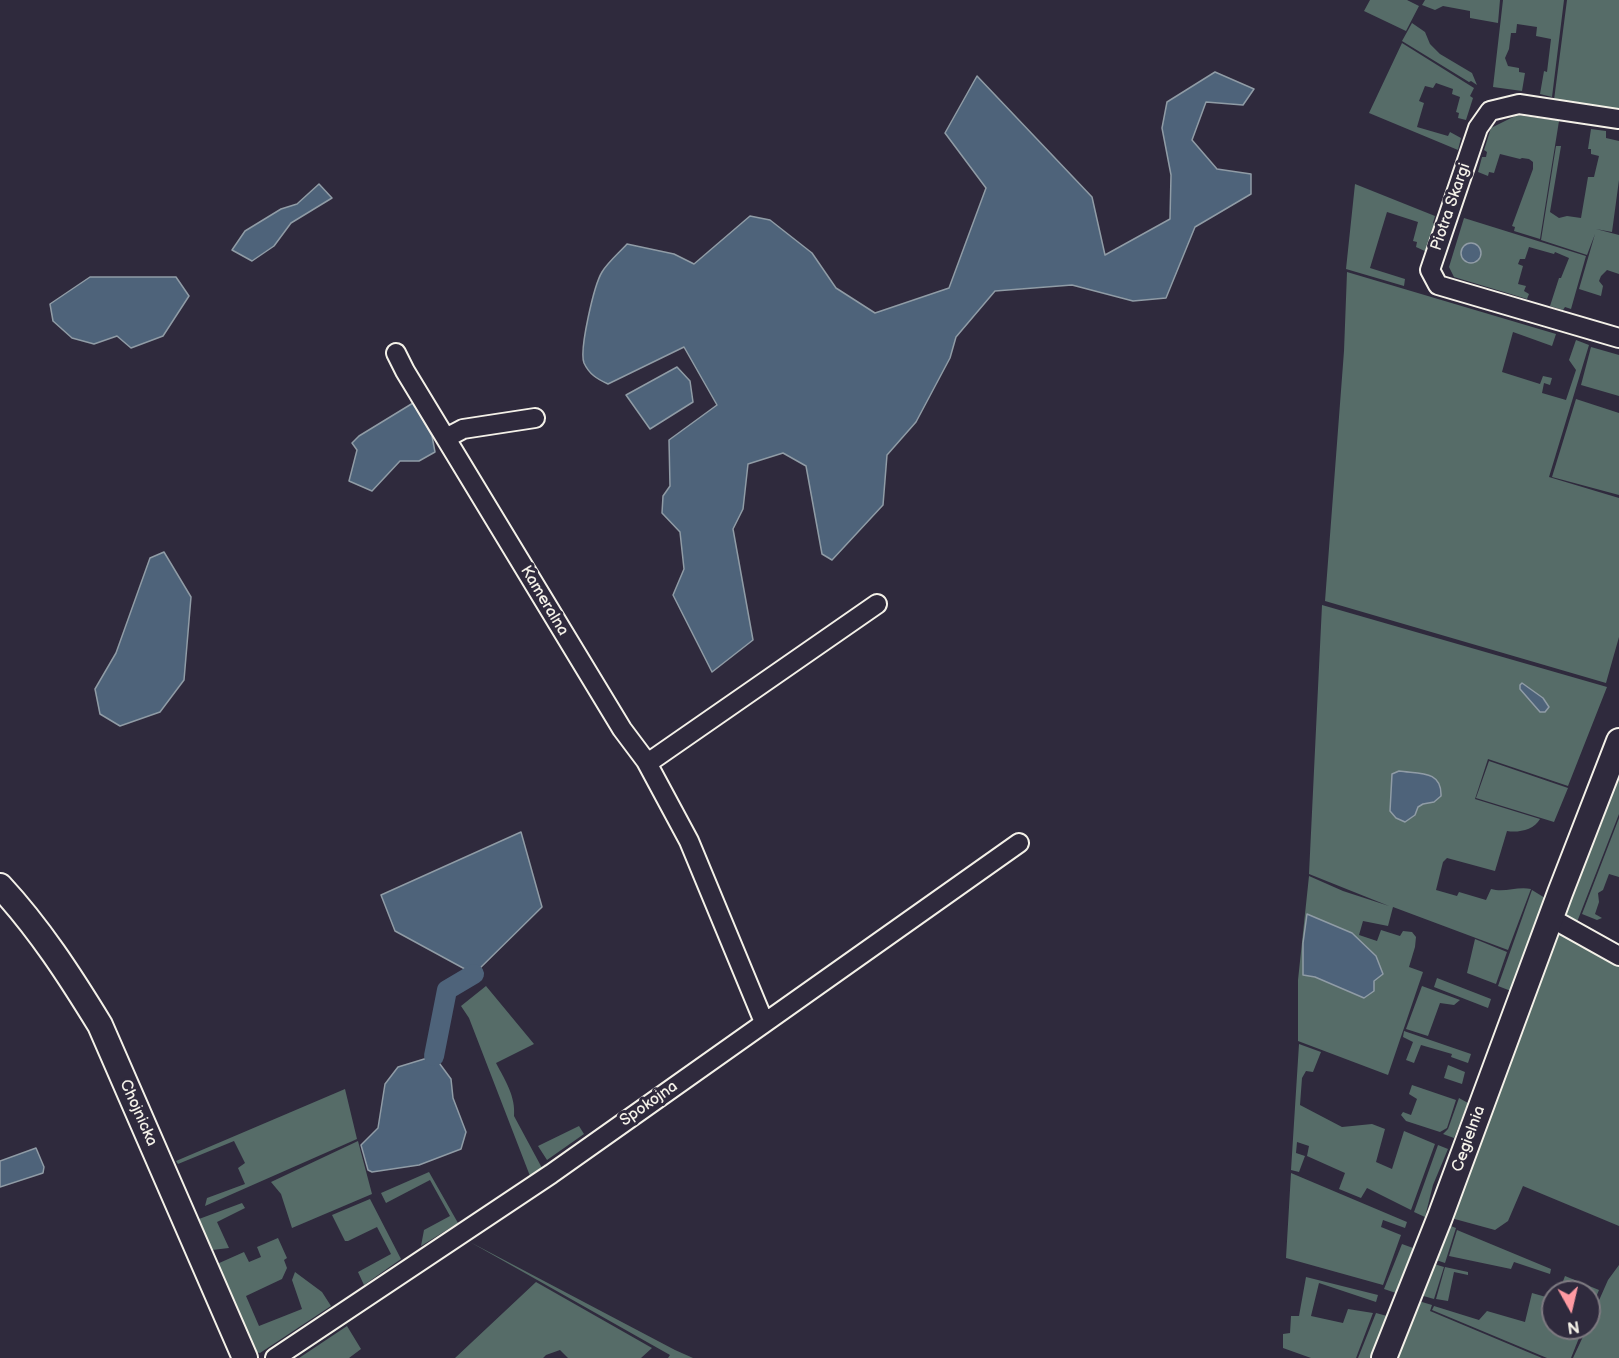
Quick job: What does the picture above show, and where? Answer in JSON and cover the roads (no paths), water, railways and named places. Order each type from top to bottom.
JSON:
[{"type":"street","name":"Piotra Skargi","points":[[1619,119],[1519,104],[1490,111],[1478,128],[1430,270],[1438,285],[1619,338]]},
{"type":"street","name":"Kameralna","points":[[396,353],[621,729],[646,761],[689,841],[764,1022]]},
{"type":"street","points":[[446,438],[462,429],[536,418]]},
{"type":"street","points":[[646,761],[655,758],[877,604]]},
{"type":"street","name":"Cegielnia","points":[[1384,1358],[1440,1217],[1619,741]]},
{"type":"street","name":"Spokojna","points":[[275,1358],[551,1174],[1018,843]]},
{"type":"street","name":"Chojnicka","points":[[0,886],[24,912],[100,1025],[245,1358]]},
{"type":"street","points":[[1551,918],[1619,956]]},
{"type":"water","points":[[1215,72],[1254,89],[1243,105],[1206,102],[1192,140],[1217,169],[1251,174],[1251,194],[1195,227],[1166,298],[1133,301],[1072,285],[995,291],[956,337],[950,358],[916,422],[887,455],[883,505],[832,560],[822,554],[806,466],[783,453],[748,464],[743,509],[733,529],[753,640],[712,672],[673,595],[684,569],[680,532],[662,513],[663,496],[670,486],[669,440],[717,405],[684,347],[608,384],[588,370],[583,356],[585,332],[595,290],[607,265],[627,244],[674,254],[694,264],[750,216],[770,220],[812,253],[836,288],[875,313],[949,288],[986,188],[945,133],[977,76],[1092,197],[1105,255],[1170,219],[1171,175],[1162,128],[1167,102]]},
{"type":"water","points":[[319,184],[332,198],[291,223],[274,246],[252,261],[232,250],[245,231],[281,209],[297,204]]},
{"type":"water","points":[[1467,243],[1475,243],[1481,249],[1481,257],[1475,263],[1467,263],[1461,257],[1461,249]]},
{"type":"water","points":[[90,277],[176,277],[189,296],[163,336],[131,348],[117,336],[94,344],[72,338],[53,321],[50,304]]},
{"type":"water","points":[[677,367],[690,381],[693,402],[650,429],[626,395]]},
{"type":"water","points":[[413,403],[432,436],[435,452],[419,461],[400,461],[372,491],[349,481],[357,450],[352,443],[359,436]]},
{"type":"water","points":[[164,552],[191,597],[184,680],[160,712],[120,726],[100,714],[95,689],[116,653],[150,558]]},
{"type":"water","points":[[1522,683],[1543,698],[1549,707],[1545,712],[1540,712],[1520,689]]},
{"type":"water","points":[[1399,771],[1421,773],[1433,777],[1438,782],[1441,796],[1434,802],[1418,807],[1415,815],[1405,822],[1396,818],[1390,811],[1392,774]]},
{"type":"water","points":[[521,832],[542,907],[474,974],[395,931],[381,895]]},
{"type":"water","points":[[1307,914],[1352,933],[1376,956],[1383,974],[1374,981],[1374,991],[1364,998],[1315,977],[1303,975],[1303,943]]},
{"type":"water","points":[[434,1056],[451,1079],[453,1098],[466,1132],[461,1149],[419,1165],[372,1172],[368,1170],[361,1145],[378,1128],[385,1084],[398,1067]]},
{"type":"water","points":[[36,1148],[44,1167],[43,1173],[0,1187],[0,1161]]},
{"type":"waterway","points":[[434,1056],[447,990],[474,974]]}]
